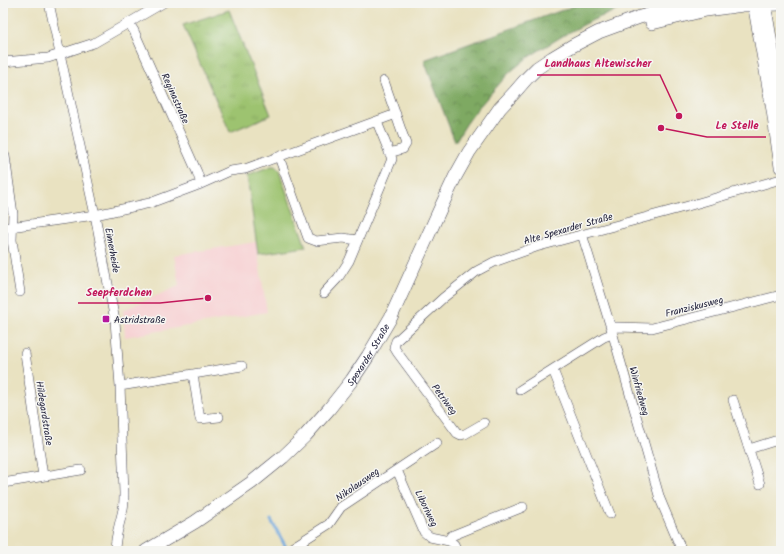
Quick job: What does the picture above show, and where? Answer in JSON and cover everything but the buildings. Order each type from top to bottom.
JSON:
[{"type":"main road","name":"Spexarder Straße","points":[[146,551],[195,522],[251,483],[283,457],[305,436],[329,409],[352,380],[391,317],[443,201],[469,152],[500,108],[527,78],[537,68],[552,58],[599,32],[640,17],[692,3]]},
{"type":"main road","points":[[759,4],[781,103]]},
{"type":"main road","points":[[759,4],[781,167]]},
{"type":"main road","name":"Spexarder Straße","points":[[514,93],[576,52],[623,31],[706,10],[743,5],[781,4]]},
{"type":"street","name":"Eimerheide","points":[[49,3],[95,215],[115,321],[120,386],[124,493],[123,509],[115,541],[115,551]]},
{"type":"street","points":[[3,62],[48,58],[94,43],[164,3]]},
{"type":"street","name":"Reginastraße","points":[[129,23],[134,31],[201,184]]},
{"type":"street","points":[[384,81],[406,144],[403,149],[390,153]]},
{"type":"street","points":[[3,228],[95,215],[150,203],[201,184],[230,171],[245,169],[378,122],[396,114]]},
{"type":"street","points":[[324,293],[338,278],[349,261],[392,159],[378,122]]},
{"type":"street","points":[[4,156],[13,214],[12,240],[20,292]]},
{"type":"street","points":[[279,157],[308,238],[316,241],[343,238],[357,240]]},
{"type":"street","name":"Alte Spexarder Straße","points":[[397,352],[394,347],[396,341],[443,298],[477,271],[494,262],[536,247],[781,179]]},
{"type":"street","name":"Winfriedweg","points":[[582,234],[660,499],[682,551]]},
{"type":"street","name":"Franziskusweg","points":[[611,331],[618,327],[652,328],[781,295]]},
{"type":"street","points":[[520,390],[604,337],[611,331]]},
{"type":"street","name":"Petriweg","points":[[397,352],[457,434],[465,434],[484,422]]},
{"type":"street","name":"Hildegardstraße","points":[[25,353],[43,476]]},
{"type":"street","points":[[120,386],[242,366]]},
{"type":"street","points":[[553,370],[610,514]]},
{"type":"street","points":[[193,374],[200,419],[219,417]]},
{"type":"street","points":[[733,400],[760,484]]},
{"type":"street","points":[[749,449],[781,438]]},
{"type":"street","name":"Nikolausweg","points":[[293,547],[329,524],[341,507],[437,443]]},
{"type":"street","points":[[3,483],[81,470]]},
{"type":"street","name":"Liboriweg","points":[[397,470],[424,532],[430,537],[449,541]]},
{"type":"street","points":[[457,551],[454,544],[449,541],[452,536],[523,506]]},
{"type":"shaded area","points":[[256,242],[267,312],[125,337],[123,310],[179,286],[174,255]]},
{"type":"green space","points":[[582,3],[643,3],[615,11],[593,20],[566,34],[527,58],[509,73],[478,108],[455,142],[424,60]]},
{"type":"green space","points":[[229,10],[271,115],[230,132],[183,25]]},
{"type":"green space","points":[[271,167],[275,167],[279,171],[306,247],[258,254],[247,176]]},
{"type":"waterway","points":[[271,520],[288,551]]},
{"type":"place","name":"Landhaus Altewischer","points":[[679,116]]},
{"type":"place","name":"Le Stelle","points":[[661,128]]},
{"type":"place","name":"Seepferdchen","points":[[208,298]]},
{"type":"place","name":"Astridstraße","points":[[106,319]]}]
